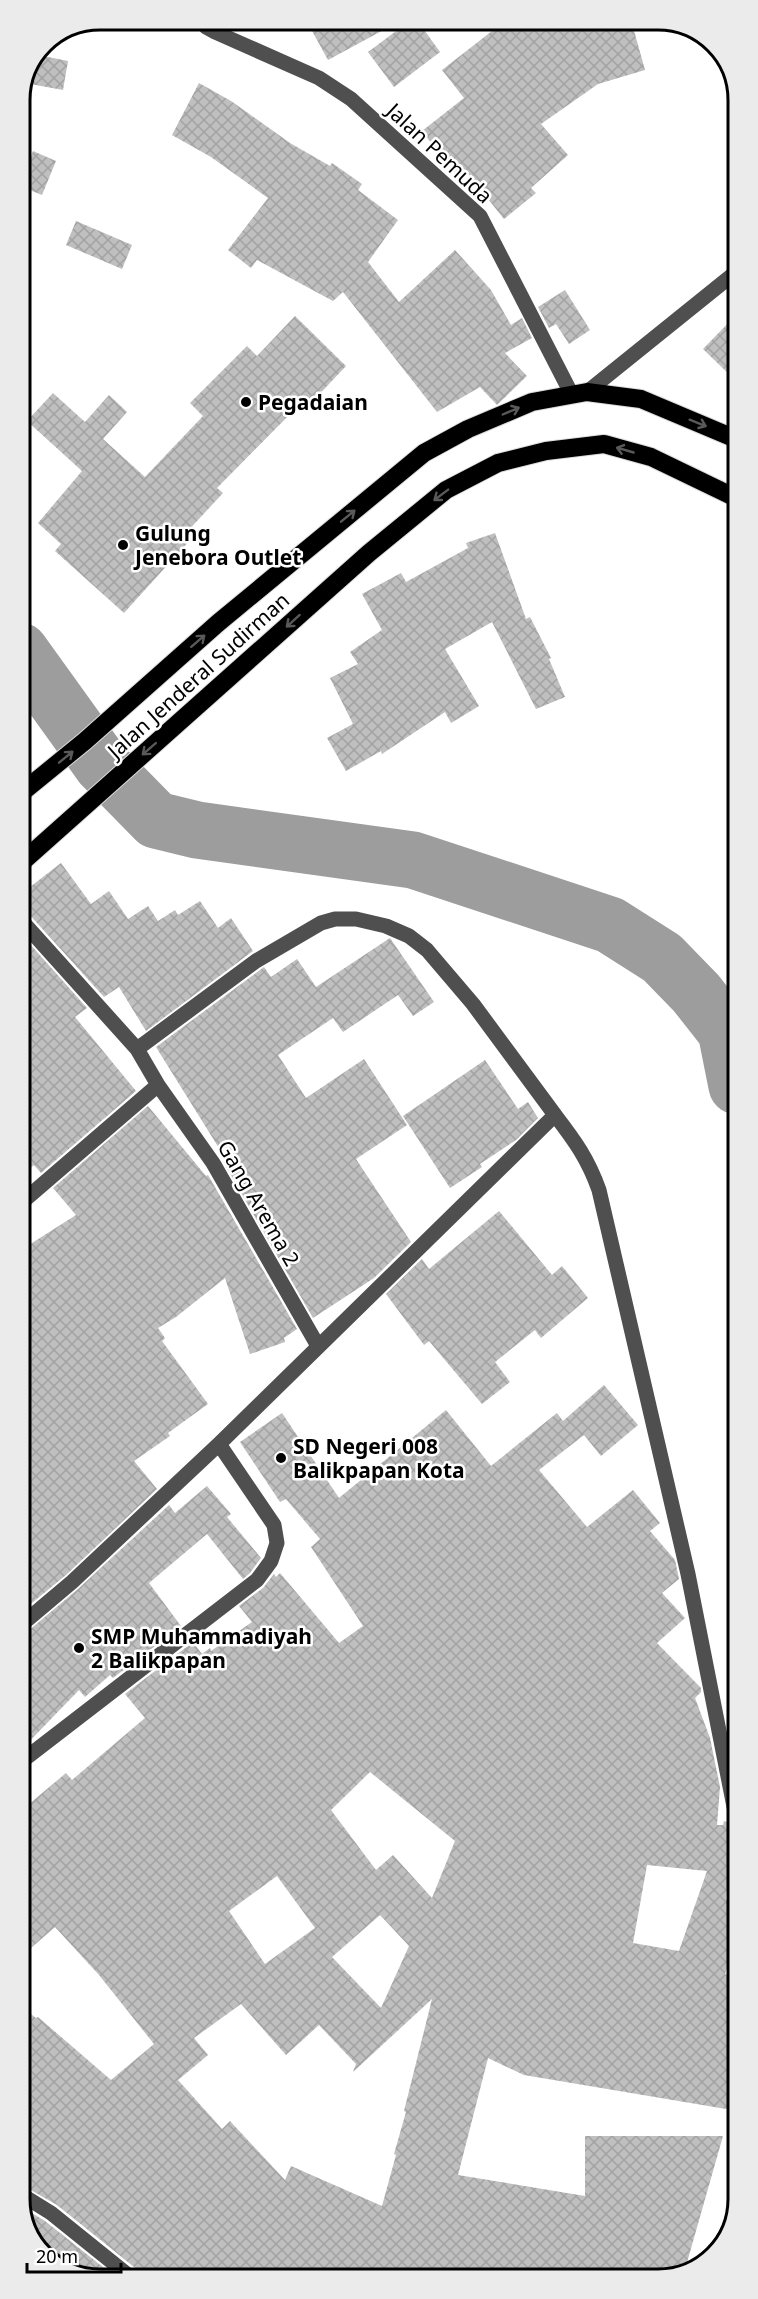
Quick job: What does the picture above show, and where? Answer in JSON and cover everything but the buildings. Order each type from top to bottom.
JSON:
[{"type":"highway","name":"Jalan Jenderal Sudirman","points":[[30,787],[218,623],[424,453],[468,429],[532,402],[580,393],[641,399],[728,436]]},
{"type":"highway","name":"Jalan Jenderal Sudirman","points":[[30,855],[369,553],[446,490],[498,463],[546,451],[604,444],[651,458],[728,494]]},
{"type":"street","name":"Jalan Pemuda","points":[[210,30],[319,78],[351,99],[480,216],[580,393]]},
{"type":"street","points":[[580,393],[728,278]]},
{"type":"street","points":[[137,1049],[266,956],[321,923],[334,919],[356,919],[386,926],[409,936],[427,950],[473,1004],[579,1146],[591,1166],[599,1190],[688,1574],[728,1776]]},
{"type":"street","name":"Gang Arema 2","points":[[30,930],[137,1049],[158,1085],[213,1163],[318,1346]]},
{"type":"street","points":[[30,1195],[158,1085]]},
{"type":"street","points":[[30,1617],[72,1582],[219,1444],[555,1115]]},
{"type":"street","points":[[30,1755],[257,1580],[265,1570],[277,1543],[274,1525],[219,1444]]},
{"type":"street","points":[[30,2200],[51,2213],[121,2269]]},
{"type":"waterway","points":[[30,665],[102,765],[156,820],[197,830],[413,860],[610,925],[662,958],[696,993],[726,1031],[728,1041]]},
{"type":"place","name":"Pegadaian","points":[[246,402]]},
{"type":"place","name":"Gulung Jenebora Outlet","points":[[123,545]]},
{"type":"place","name":"SD Negeri 008 Balikpapan Kota","points":[[281,1458]]},
{"type":"place","name":"SMP Muhammadiyah 2 Balikpapan","points":[[79,1648]]}]
